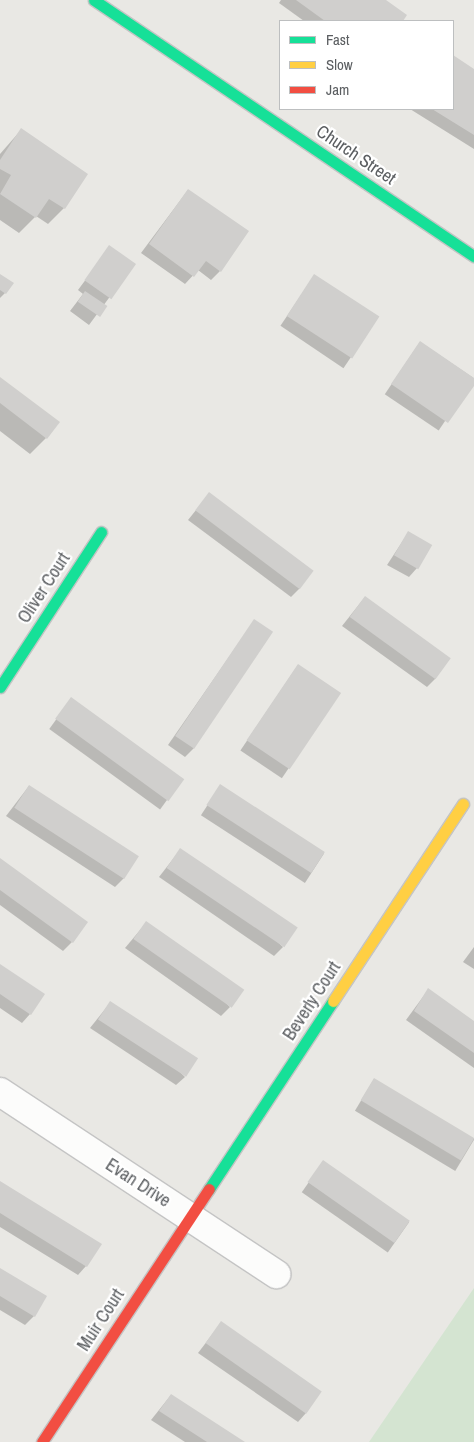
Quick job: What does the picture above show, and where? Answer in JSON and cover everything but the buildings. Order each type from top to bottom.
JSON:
[{"type":"street","name":"Church Street","points":[[94,0],[474,256]]},
{"type":"street","name":"Oliver Court","points":[[0,687],[102,532]]},
{"type":"street","name":"Beverly Court","points":[[190,1217],[464,804]]},
{"type":"street","name":"Evan Drive","points":[[0,1092],[276,1274]]},
{"type":"street","name":"Muir Court","points":[[42,1442],[190,1217]]},
{"type":"green space","points":[[474,1288],[474,1442],[369,1442]]},
{"type":"traffic: fast","points":[[94,0],[474,256]]},
{"type":"traffic: fast","points":[[0,687],[101,532]]},
{"type":"traffic: fast","points":[[209,1189],[333,1001]]},
{"type":"traffic: slow","points":[[333,1001],[463,804]]},
{"type":"traffic: jam","points":[[42,1442],[209,1189]]}]
